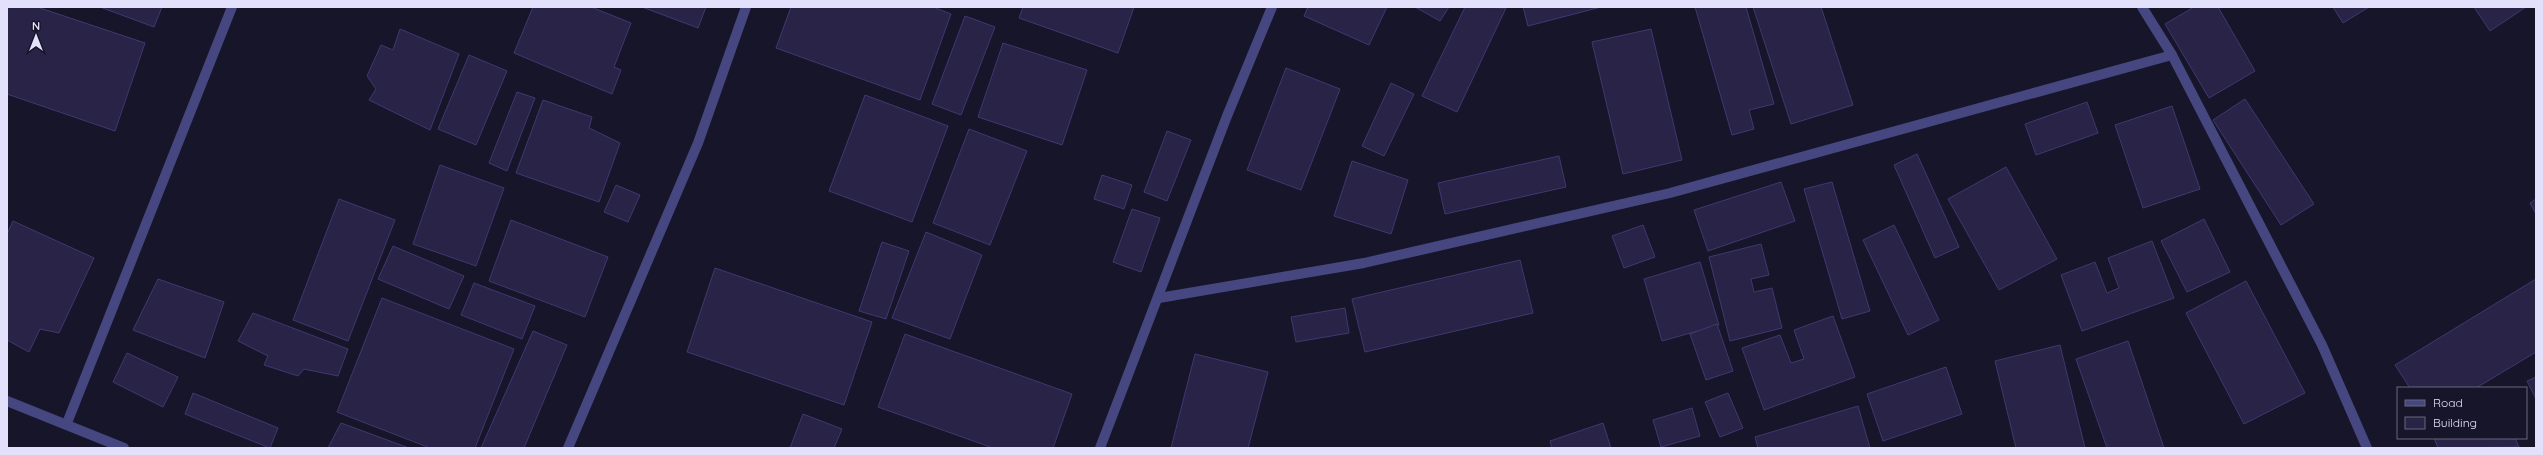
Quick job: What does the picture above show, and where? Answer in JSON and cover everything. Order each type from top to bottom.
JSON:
[{"type":"street","points":[[67,423],[232,7]]},
{"type":"street","points":[[568,448],[698,143],[746,7]]},
{"type":"street","points":[[1100,448],[1159,298],[1227,116],[1272,7]]},
{"type":"street","points":[[2142,7],[2172,55],[2322,344],[2367,448]]},
{"type":"street","points":[[1159,298],[1364,263],[1670,193],[2172,55]]},
{"type":"street","points":[[7,401],[67,423],[124,448]]},
{"type":"building","points":[[7,7],[37,7],[145,43],[115,131],[7,94]]},
{"type":"building","points":[[100,7],[162,7],[154,27]]},
{"type":"building","points":[[533,7],[591,7],[631,23],[614,67],[621,70],[612,94],[514,53]]},
{"type":"building","points":[[642,7],[706,7],[698,28]]},
{"type":"building","points":[[791,7],[933,7],[951,14],[920,100],[776,48]]},
{"type":"building","points":[[1023,7],[1134,7],[1118,53],[1019,18]]},
{"type":"building","points":[[1308,7],[1387,7],[1369,45],[1304,16]]},
{"type":"building","points":[[1415,7],[1449,7],[1440,21]]},
{"type":"building","points":[[1465,7],[1506,8],[1457,112],[1422,96]]},
{"type":"building","points":[[1523,7],[1601,7],[1528,26]]},
{"type":"building","points":[[1695,7],[1746,7],[1774,104],[1749,110],[1754,129],[1732,135]]},
{"type":"building","points":[[1753,7],[1821,7],[1853,105],[1791,124]]},
{"type":"building","points":[[2194,7],[2218,7],[2255,71],[2209,98],[2165,24]]},
{"type":"building","points":[[2333,7],[2369,7],[2343,23]]},
{"type":"building","points":[[2474,7],[2526,7],[2490,31]]},
{"type":"building","points":[[965,16],[995,27],[961,115],[932,104]]},
{"type":"building","points":[[400,29],[459,54],[430,130],[369,100],[376,89],[367,76],[381,45],[393,50]]},
{"type":"building","points":[[1651,29],[1682,160],[1623,174],[1592,42]]},
{"type":"building","points":[[1003,43],[1087,70],[1062,145],[978,117]]},
{"type":"building","points":[[469,55],[507,71],[476,145],[438,129]]},
{"type":"building","points":[[1286,68],[1340,89],[1301,190],[1247,170]]},
{"type":"building","points":[[1391,83],[1414,94],[1384,156],[1362,146]]},
{"type":"building","points":[[517,92],[535,98],[507,171],[489,163]]},
{"type":"building","points":[[865,95],[948,126],[912,222],[829,191]]},
{"type":"building","points":[[2245,99],[2314,204],[2281,225],[2213,120]]},
{"type":"building","points":[[543,100],[592,117],[589,128],[620,143],[599,202],[516,173]]},
{"type":"building","points":[[2087,102],[2098,133],[2036,155],[2025,124]]},
{"type":"building","points":[[2172,106],[2200,189],[2143,208],[2115,125]]},
{"type":"building","points":[[969,129],[1027,151],[990,245],[933,223]]},
{"type":"building","points":[[1167,131],[1191,140],[1167,201],[1144,192]]},
{"type":"building","points":[[1917,154],[1959,247],[1935,258],[1894,165]]},
{"type":"building","points":[[1559,156],[1566,187],[1445,214],[1438,183]]},
{"type":"building","points":[[1352,161],[1408,180],[1391,234],[1334,216]]},
{"type":"building","points":[[440,165],[504,188],[476,266],[413,244]]},
{"type":"building","points":[[2006,167],[2057,259],[1999,290],[1948,199]]},
{"type":"building","points":[[1102,175],[1132,185],[1124,209],[1094,199]]},
{"type":"building","points":[[1781,182],[1795,221],[1708,251],[1694,210]]},
{"type":"building","points":[[1832,182],[1870,311],[1842,319],[1804,189]]},
{"type":"building","points":[[616,185],[640,195],[628,222],[604,212]]},
{"type":"building","points":[[339,199],[395,220],[348,341],[293,320]]},
{"type":"building","points":[[2536,199],[2536,214],[2530,203]]},
{"type":"building","points":[[1132,209],[1160,218],[1141,272],[1113,262]]},
{"type":"building","points":[[2204,219],[2230,272],[2187,292],[2161,241]]},
{"type":"building","points":[[511,220],[608,257],[585,317],[489,281]]},
{"type":"building","points":[[13,221],[94,258],[59,333],[40,329],[29,352],[7,340],[7,234]]},
{"type":"building","points":[[1643,225],[1655,257],[1624,268],[1612,236]]},
{"type":"building","points":[[1894,225],[1939,320],[1908,335],[1863,240]]},
{"type":"building","points":[[926,232],[982,255],[950,339],[892,318]]},
{"type":"building","points":[[2152,241],[2174,298],[2082,331],[2061,275],[2095,262],[2107,293],[2119,288],[2108,258]]},
{"type":"building","points":[[882,242],[909,251],[886,319],[859,311]]},
{"type":"building","points":[[1761,244],[1769,275],[1751,279],[1754,292],[1772,288],[1782,328],[1730,341],[1709,257]]},
{"type":"building","points":[[393,246],[464,276],[449,309],[378,279]]},
{"type":"building","points":[[1520,260],[1533,313],[1365,352],[1352,299]]},
{"type":"building","points":[[1700,262],[1719,325],[1662,341],[1644,279]]},
{"type":"building","points":[[715,268],[872,322],[844,405],[687,352]]},
{"type":"building","points":[[158,279],[224,302],[205,358],[133,330]]},
{"type":"building","points":[[2536,279],[2536,352],[2478,387],[2409,387],[2395,365]]},
{"type":"building","points":[[2246,281],[2305,393],[2244,424],[2186,313]]},
{"type":"building","points":[[474,283],[535,306],[522,339],[461,315]]},
{"type":"building","points":[[382,298],[514,349],[475,448],[430,448],[337,412]]},
{"type":"building","points":[[1345,308],[1349,333],[1296,342],[1291,317]]},
{"type":"building","points":[[253,313],[348,349],[338,376],[304,369],[298,376],[264,365],[268,356],[238,341]]},
{"type":"building","points":[[1833,316],[1855,377],[1764,410],[1742,348],[1780,335],[1791,363],[1804,359],[1794,330]]},
{"type":"building","points":[[1717,324],[1733,371],[1706,380],[1690,334]]},
{"type":"building","points":[[533,331],[567,345],[524,448],[481,448]]},
{"type":"building","points":[[905,334],[1072,394],[1053,448],[993,448],[878,407]]},
{"type":"building","points":[[2128,341],[2164,448],[2107,448],[2076,359]]},
{"type":"building","points":[[2060,345],[2085,448],[2016,448],[1995,361]]},
{"type":"building","points":[[127,353],[178,377],[163,407],[113,382]]},
{"type":"building","points":[[1195,354],[1268,372],[1248,448],[1171,448]]},
{"type":"building","points":[[1946,367],[1962,414],[1883,441],[1867,394]]},
{"type":"building","points":[[2536,377],[2536,399],[2527,381]]},
{"type":"building","points":[[193,393],[278,428],[270,448],[185,414]]},
{"type":"building","points":[[1728,393],[1743,428],[1720,437],[1705,402]]},
{"type":"building","points":[[1858,406],[1870,448],[1758,448],[1755,437]]},
{"type":"building","points":[[1692,408],[1700,436],[1661,447],[1653,420]]},
{"type":"building","points":[[803,414],[842,429],[834,448],[790,448]]},
{"type":"building","points":[[341,423],[409,448],[328,448]]},
{"type":"building","points":[[1603,423],[1611,448],[1552,448],[1550,441]]},
{"type":"building","points":[[2434,439],[2515,439],[2519,447],[2438,448]]}]
